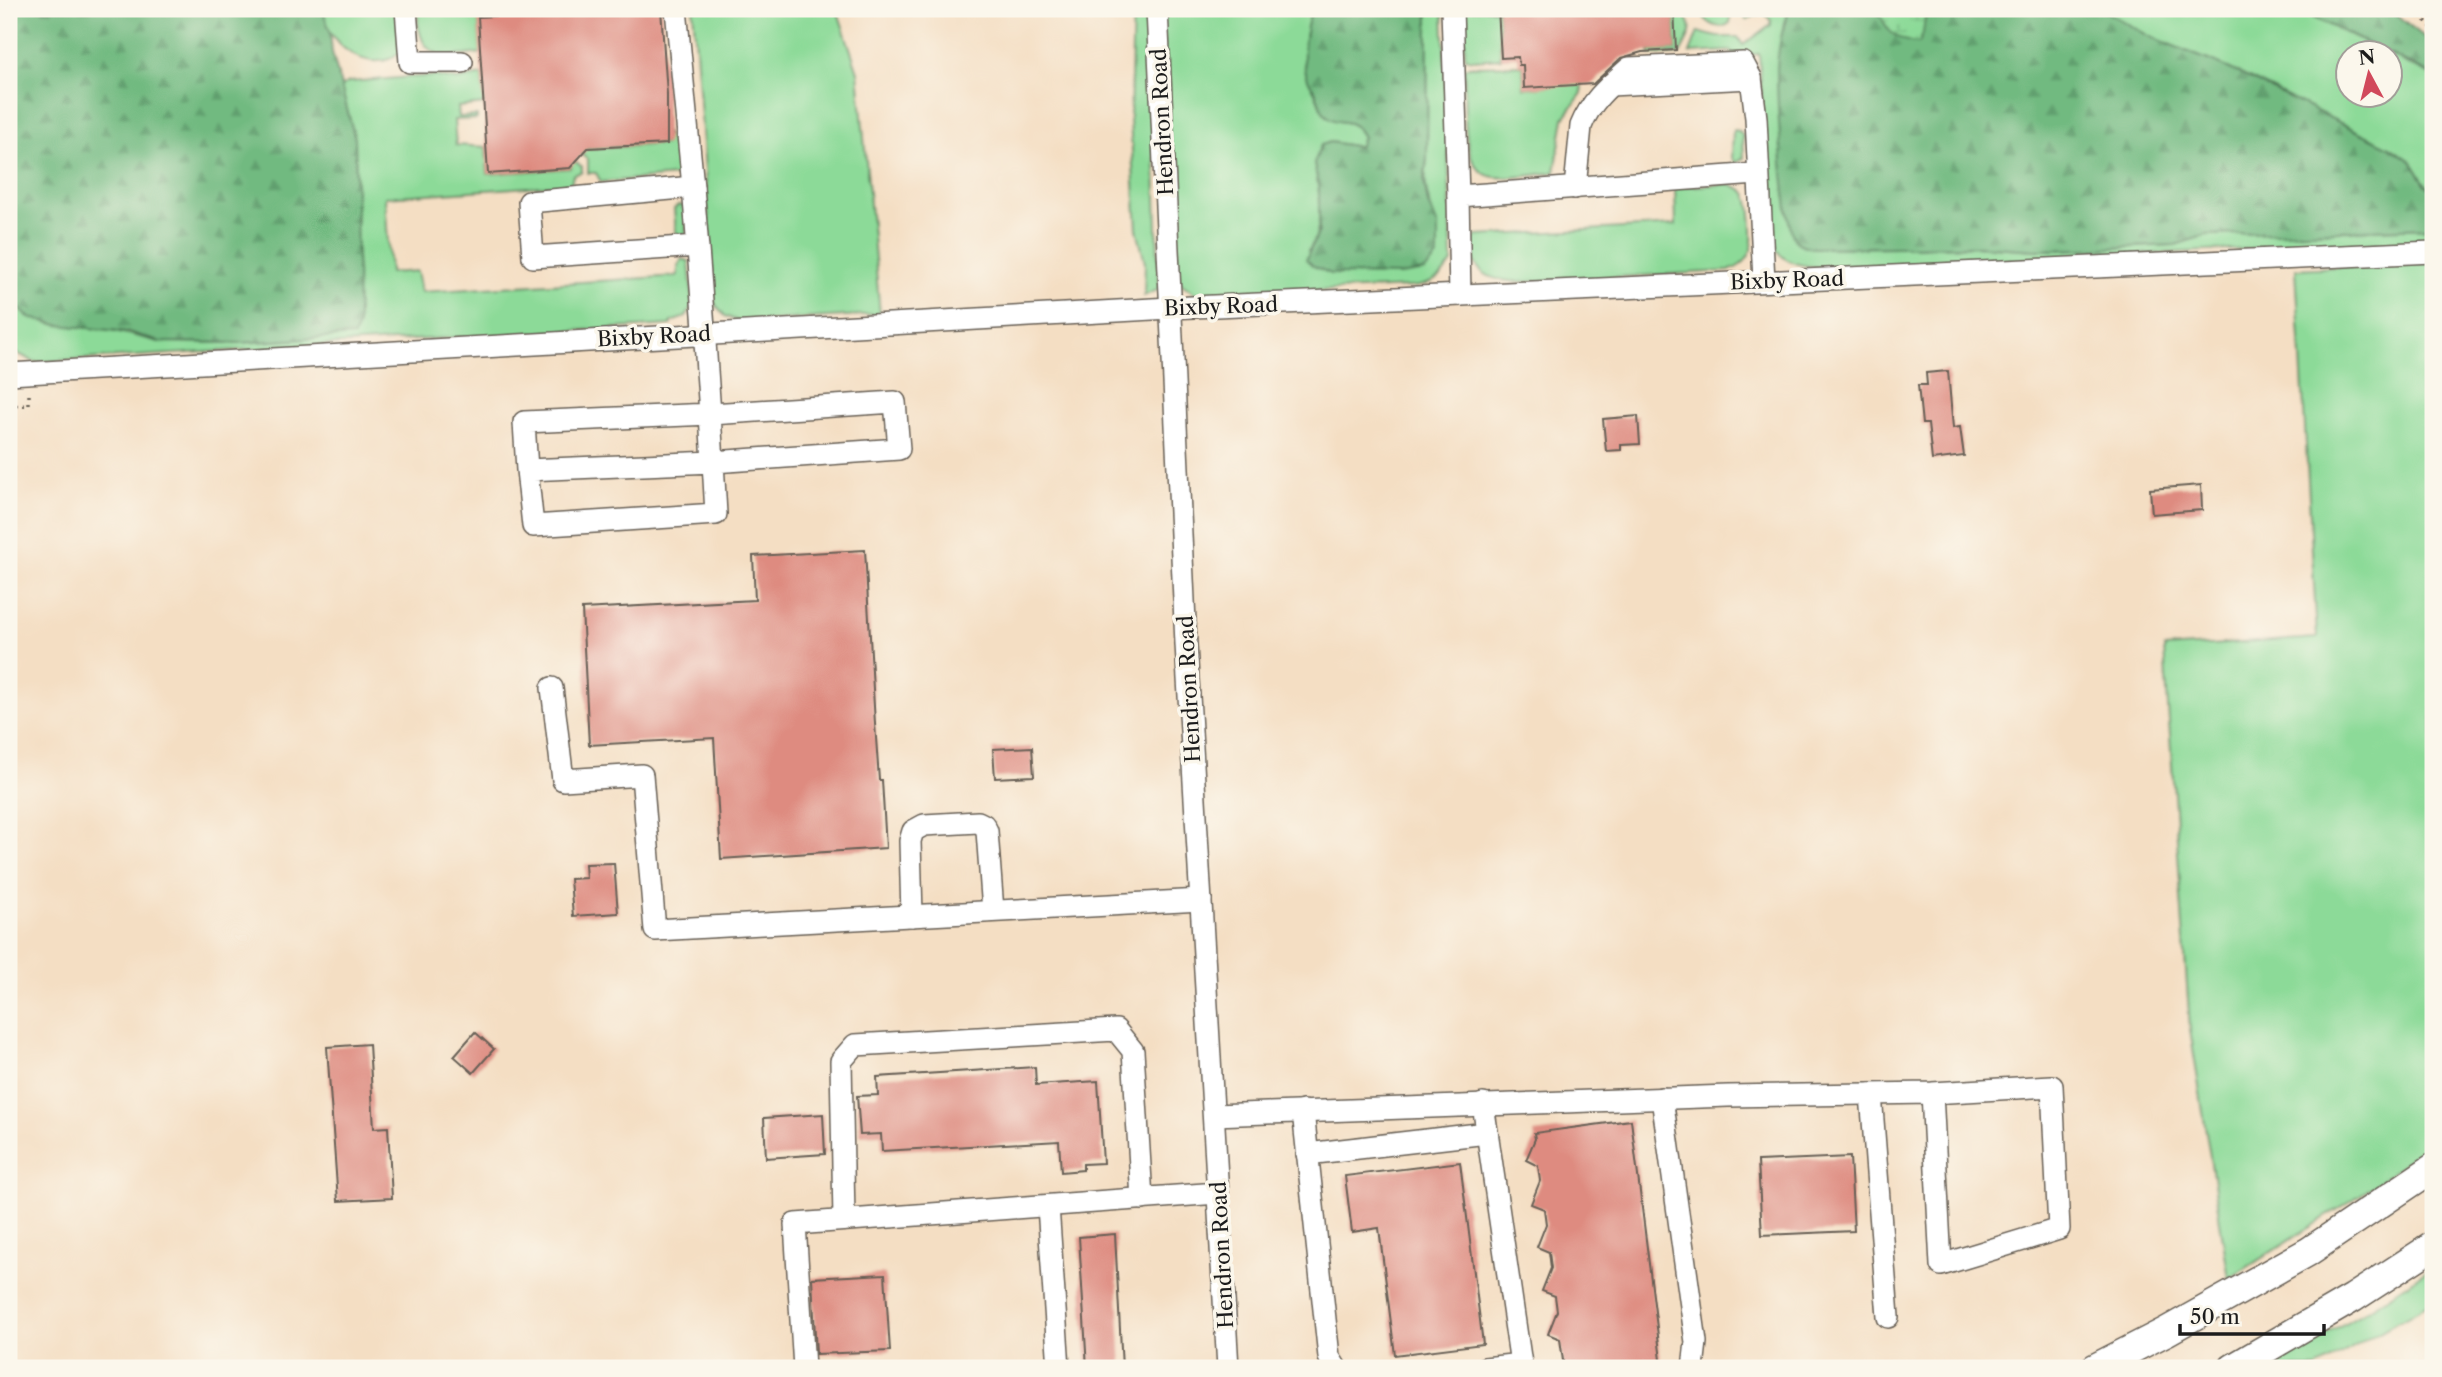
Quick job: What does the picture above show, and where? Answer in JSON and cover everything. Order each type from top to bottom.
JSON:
[{"type":"main road","points":[[2095,1368],[2190,1319],[2308,1252],[2433,1168]]},
{"type":"main road","points":[[2233,1368],[2353,1298],[2433,1246]]},
{"type":"street","points":[[406,9],[410,62],[462,62]]},
{"type":"street","points":[[527,470],[713,462],[899,449],[895,402],[711,414],[524,422],[527,470],[533,526],[716,514],[713,462],[711,414],[705,334],[676,9]]},
{"type":"street","name":"Hendron Road","points":[[1157,9],[1170,308],[1228,1368]]},
{"type":"street","points":[[1452,9],[1460,295]]},
{"type":"street","points":[[1575,188],[1581,126],[1596,98],[1629,68],[1743,63],[1751,78],[1756,118],[1765,281]]},
{"type":"street","points":[[1458,197],[1757,174]]},
{"type":"street","points":[[693,187],[529,202],[533,257],[698,246]]},
{"type":"street","name":"Bixby Road","points":[[9,374],[1170,308],[2433,252]]},
{"type":"street","points":[[552,688],[562,780],[642,775],[655,930],[1201,900]]},
{"type":"street","points":[[912,916],[909,841],[913,831],[924,825],[978,822],[984,825],[987,831],[993,911]]},
{"type":"street","points":[[844,1220],[841,1061],[855,1045],[1116,1030],[1133,1051],[1142,1199]]},
{"type":"street","points":[[1214,1115],[1662,1098],[1932,1093],[2052,1086],[2059,1229],[1941,1265],[1932,1093]]},
{"type":"street","points":[[1871,1094],[1888,1317]]},
{"type":"street","points":[[1662,1098],[1696,1342],[1693,1368]]},
{"type":"street","points":[[1483,1104],[1521,1366],[1485,1368]]},
{"type":"street","points":[[1303,1111],[1329,1357],[1336,1368]]},
{"type":"street","points":[[1307,1154],[1487,1133]]},
{"type":"street","points":[[804,1368],[794,1224],[1218,1193]]},
{"type":"street","points":[[1048,1206],[1059,1368]]},
{"type":"path","points":[[2408,9],[2422,17],[2433,29]]},
{"type":"green space","points":[[9,9],[322,9],[330,31],[332,52],[355,139],[358,325],[354,336],[240,343],[159,342],[128,332],[58,325],[30,318],[17,307],[9,276]]},
{"type":"green space","points":[[322,9],[395,9],[401,31],[401,51],[382,61],[362,59],[352,54],[336,40]]},
{"type":"green space","points":[[420,9],[478,9],[481,53],[446,55],[431,50],[425,44],[419,29]]},
{"type":"green space","points":[[693,9],[837,9],[858,72],[880,314],[741,322],[725,316],[715,304]]},
{"type":"green space","points":[[1133,9],[1150,9],[1159,289],[1144,296],[1145,263],[1137,229],[1130,120]]},
{"type":"green space","points":[[1161,9],[1313,9],[1304,53],[1309,82],[1325,114],[1350,123],[1363,137],[1359,147],[1331,142],[1314,164],[1320,209],[1317,232],[1308,251],[1331,274],[1351,274],[1438,226],[1425,177],[1428,9],[1443,9],[1452,262],[1444,272],[1431,282],[1414,287],[1206,295],[1196,294],[1179,282]]},
{"type":"green space","points":[[1312,9],[1428,9],[1427,159],[1424,181],[1428,204],[1438,226],[1438,256],[1425,271],[1400,275],[1331,274],[1313,266],[1306,259],[1319,231],[1319,185],[1314,164],[1321,145],[1330,142],[1359,147],[1363,137],[1350,123],[1333,120],[1325,114],[1308,79],[1304,63],[1304,44]]},
{"type":"green space","points":[[1464,9],[1498,9],[1501,58],[1465,58]]},
{"type":"green space","points":[[1674,9],[1683,9],[1691,28],[1680,54],[1650,55],[1649,51],[1676,50]]},
{"type":"green space","points":[[1700,9],[1727,9],[1731,17],[1730,23],[1716,26],[1705,18]]},
{"type":"green space","points":[[1735,9],[1790,9],[1784,22],[1777,71],[1790,225],[1803,246],[2089,249],[2175,245],[2206,235],[2433,228],[2433,241],[1828,268],[1794,263],[1781,255],[1772,241],[1759,54],[1732,56],[1731,51],[1690,53],[1698,32],[1717,37],[1738,37],[1743,45],[1771,25],[1771,20],[1763,12],[1746,20],[1742,10],[1737,12]]},
{"type":"green space","points":[[1790,9],[1877,9],[1888,29],[1925,19],[1926,9],[2101,9],[2151,37],[2228,68],[2390,147],[2411,161],[2426,185],[2433,190],[2433,228],[2207,235],[2175,245],[2089,249],[1804,246],[1795,240],[1791,230],[1784,188],[1777,87],[1782,32]]},
{"type":"green space","points":[[1878,9],[1926,9],[1919,43],[1892,34]]},
{"type":"green space","points":[[2101,9],[2296,9],[2355,38],[2334,38],[2334,108],[2404,108],[2404,62],[2433,76],[2433,190],[2426,185],[2411,161],[2390,147],[2228,68],[2151,37]]},
{"type":"green space","points":[[2296,9],[2389,9],[2433,44],[2433,75],[2404,61],[2404,38],[2356,38]]},
{"type":"green space","points":[[1523,65],[1524,88],[1581,83],[1582,93],[1564,118],[1555,172],[1494,177],[1482,172],[1474,162],[1469,148],[1464,68]]},
{"type":"green space","points":[[482,75],[484,104],[458,107],[459,117],[477,116],[477,119],[454,120],[456,145],[486,147],[488,174],[571,168],[572,162],[582,167],[582,172],[573,175],[571,184],[385,197],[390,273],[417,271],[421,292],[678,276],[682,259],[689,261],[693,304],[686,317],[671,322],[671,325],[34,362],[15,352],[9,342],[9,276],[17,307],[159,342],[240,343],[357,225],[355,139],[340,87],[349,82],[436,76],[457,80]]},
{"type":"green space","points":[[1733,130],[1739,131],[1743,136],[1744,158],[1736,163],[1732,158]]},
{"type":"green space","points":[[666,131],[679,153],[679,172],[676,176],[601,182],[596,173],[588,173],[588,160],[582,155],[583,149],[666,144]]},
{"type":"green space","points":[[1730,184],[1745,192],[1751,212],[1752,231],[1748,256],[1729,271],[1520,282],[1488,276],[1474,262],[1473,239],[1477,236],[1676,225],[1675,187]]},
{"type":"green space","points":[[679,205],[686,207],[684,236],[676,233],[674,209]]},
{"type":"green space","points":[[2433,262],[2433,1141],[2374,1186],[2229,1279],[2190,1029],[2164,648],[2317,638],[2296,269]]},
{"type":"green space","points":[[2433,1266],[2433,1301],[2317,1368],[2268,1368],[2374,1306]]},
{"type":"building","points":[[603,9],[661,9],[667,94],[667,144],[588,148],[570,168],[488,174],[478,17]]},
{"type":"building","points":[[1498,9],[1674,9],[1676,50],[1642,52],[1621,58],[1593,84],[1524,88],[1523,65],[1519,65],[1518,57],[1501,58]]},
{"type":"building","points":[[1948,371],[1953,428],[1960,427],[1964,456],[1932,460],[1928,424],[1922,424],[1918,385],[1927,385],[1926,373]]},
{"type":"building","points":[[1638,416],[1640,444],[1621,445],[1621,450],[1606,451],[1603,419]]},
{"type":"building","points":[[2201,485],[2202,510],[2152,514],[2150,489]]},
{"type":"building","points":[[865,550],[875,724],[886,848],[721,859],[714,738],[589,745],[582,609],[755,600],[753,556]]},
{"type":"building","points":[[1032,747],[1034,776],[995,778],[993,749]]},
{"type":"building","points":[[614,863],[618,913],[573,916],[570,879],[586,878],[585,864]]},
{"type":"building","points":[[475,1032],[494,1049],[473,1073],[454,1056]]},
{"type":"building","points":[[369,1044],[374,1128],[388,1127],[392,1198],[338,1201],[327,1047]]},
{"type":"building","points":[[1035,1067],[1036,1085],[1098,1081],[1103,1163],[1083,1164],[1083,1170],[1061,1172],[1059,1141],[882,1151],[881,1134],[860,1135],[857,1096],[878,1095],[877,1077]]},
{"type":"building","points":[[823,1114],[825,1154],[766,1158],[764,1118]]},
{"type":"building","points":[[1631,1120],[1662,1368],[1564,1368],[1560,1339],[1548,1334],[1557,1311],[1555,1296],[1542,1291],[1551,1268],[1549,1252],[1537,1247],[1546,1224],[1544,1209],[1531,1204],[1540,1181],[1538,1166],[1526,1160],[1535,1139],[1534,1133]]},
{"type":"building","points":[[1850,1157],[1854,1231],[1762,1235],[1758,1161]]},
{"type":"building","points":[[1460,1162],[1483,1344],[1395,1355],[1379,1228],[1352,1232],[1345,1176]]},
{"type":"building","points":[[1115,1234],[1122,1368],[1087,1368],[1079,1237]]},
{"type":"building","points":[[885,1274],[890,1351],[816,1354],[812,1278]]}]
